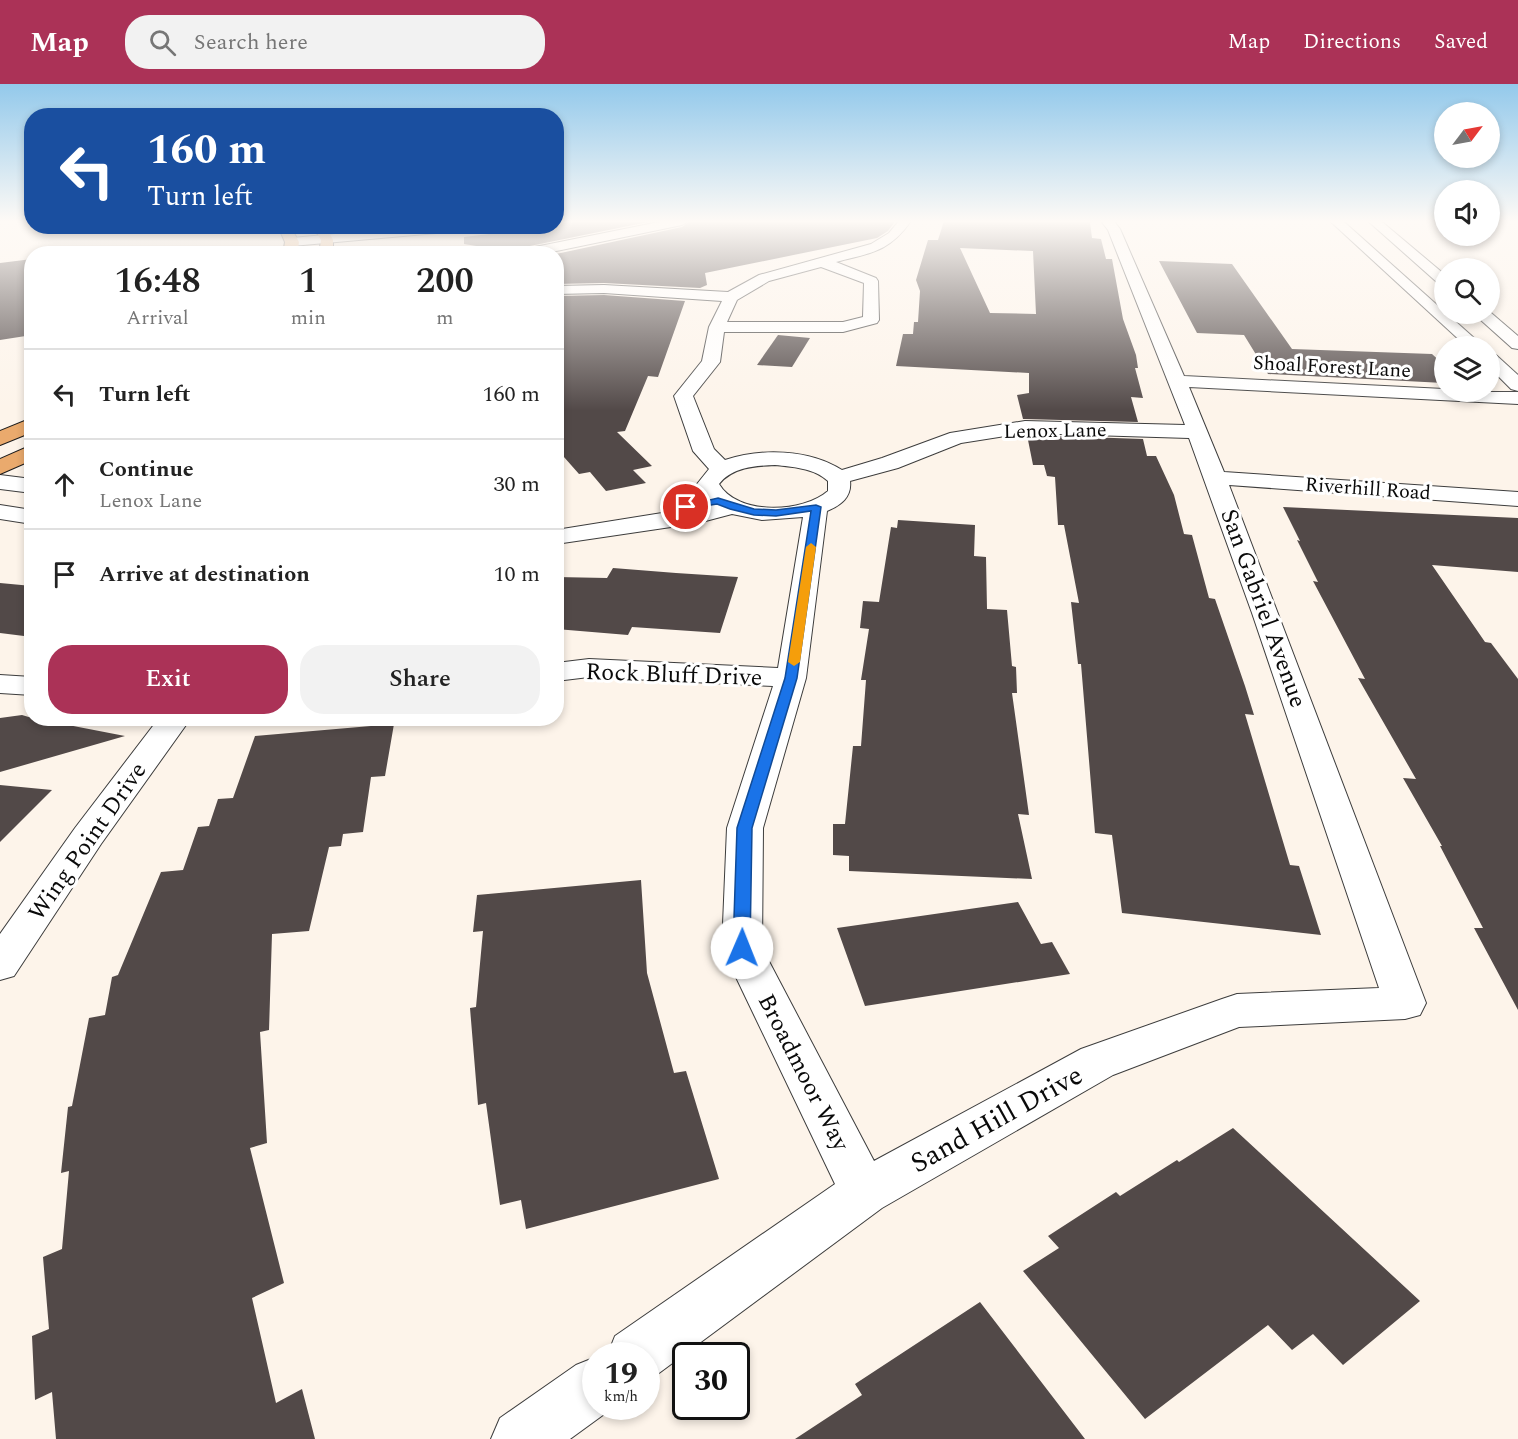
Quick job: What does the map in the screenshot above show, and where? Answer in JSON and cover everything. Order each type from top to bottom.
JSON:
[{"type":"main road","points":[[0,440],[24,428]]},
{"type":"main road","points":[[0,466],[24,455]]},
{"type":"street","points":[[564,290],[604,289],[731,297],[753,284]]},
{"type":"street","points":[[717,327],[843,327],[871,320],[871,284]]},
{"type":"street","name":"San Gabriel Avenue","points":[[1138,284],[1217,478],[1405,1003]]},
{"type":"street","points":[[1407,284],[1464,336]]},
{"type":"street","points":[[729,466],[704,451],[683,396],[711,362],[717,327],[731,297]]},
{"type":"street","points":[[1494,324],[1518,344]]},
{"type":"street","points":[[1500,368],[1518,385]]},
{"type":"street","name":"Shoal Forest Lane","points":[[1179,381],[1518,398]]},
{"type":"street","name":"Lenox Lane","points":[[833,474],[890,463],[957,436],[1026,427],[1199,432]]},
{"type":"street","points":[[775,459],[805,463],[833,474],[841,486],[838,494],[830,501],[816,507],[790,538],[726,504],[710,493],[708,484],[712,476],[729,466],[775,459]]},
{"type":"street","name":"Riverhill Road","points":[[1217,478],[1518,499]]},
{"type":"street","points":[[0,482],[24,485]]},
{"type":"street","points":[[564,521],[614,518],[726,504]]},
{"type":"street","points":[[564,536],[698,516],[726,504]]},
{"type":"street","name":"Broadmoor Way","points":[[816,507],[790,538],[791,678],[745,828],[742,948],[864,1192]]},
{"type":"street","points":[[0,512],[24,516]]},
{"type":"street","name":"Rock Bluff Drive","points":[[564,671],[589,668],[791,678]]},
{"type":"street","points":[[0,684],[24,686]]},
{"type":"street","name":"Wing Point Drive","points":[[0,965],[88,836],[170,726]]},
{"type":"street","name":"Sand Hill Drive","points":[[655,1342],[864,1192],[1097,1062],[1237,1011],[1405,1003]]},
{"type":"street","points":[[521,1439],[582,1395]]},
{"type":"building","points":[[0,284],[24,284],[24,336],[0,340]]},
{"type":"building","points":[[628,284],[707,284],[700,288]]},
{"type":"building","points":[[918,284],[977,284],[990,313],[1036,314],[1035,284],[1117,284],[1123,319],[1136,355],[1138,368],[1135,368],[1143,398],[1131,397],[1138,422],[1023,419],[1017,395],[1029,393],[1029,373],[896,366],[903,334],[913,334],[914,322],[918,322],[920,291]]},
{"type":"building","points":[[1171,284],[1246,284],[1292,349],[1432,354],[1434,356],[1434,382],[1268,374],[1244,335],[1197,333]]},
{"type":"building","points":[[604,295],[685,301],[658,377],[648,376],[625,431],[617,432],[652,466],[633,470],[646,483],[606,491],[590,472],[579,474],[564,457],[564,296]]},
{"type":"building","points":[[778,335],[810,338],[792,367],[757,365]]},
{"type":"building","points":[[1027,435],[1143,439],[1147,456],[1156,456],[1174,495],[1184,534],[1192,535],[1209,598],[1215,599],[1245,686],[1254,715],[1245,714],[1290,865],[1299,866],[1321,935],[1122,913],[1112,835],[1095,833],[1081,664],[1078,664],[1071,602],[1079,603],[1064,525],[1058,525],[1055,477],[1047,476],[1044,465],[1033,465]]},
{"type":"building","points":[[1283,507],[1518,518],[1518,572],[1432,565],[1485,642],[1491,643],[1518,679],[1518,1010],[1474,928],[1483,928],[1440,846],[1442,846],[1403,778],[1416,779],[1358,678],[1365,679],[1313,581],[1318,582]]},
{"type":"building","points":[[898,520],[975,525],[974,556],[986,557],[987,609],[1007,610],[1012,666],[1016,667],[1017,693],[1012,693],[1029,815],[1018,814],[1032,879],[849,871],[849,856],[833,855],[833,824],[845,824],[853,746],[861,746],[866,680],[861,680],[869,629],[860,628],[863,601],[879,602],[891,527],[897,528]]},
{"type":"building","points":[[613,568],[738,577],[720,633],[632,627],[628,635],[564,630],[564,577],[607,578]]},
{"type":"building","points":[[0,583],[24,585],[24,636],[0,633]]},
{"type":"building","points":[[22,715],[24,716],[24,726],[73,726],[125,736],[0,772],[0,718]]},
{"type":"building","points":[[394,726],[385,776],[371,777],[363,832],[343,834],[341,846],[329,847],[309,931],[272,934],[269,1030],[260,1032],[267,1143],[250,1148],[284,1283],[252,1298],[276,1403],[302,1389],[315,1439],[56,1439],[52,1392],[35,1400],[32,1336],[49,1329],[43,1257],[62,1249],[69,1171],[61,1173],[68,1107],[72,1106],[89,1018],[105,1015],[112,977],[118,975],[161,872],[183,870],[198,827],[209,826],[218,799],[233,798],[255,736]]},
{"type":"building","points":[[0,785],[52,790],[0,842]]},
{"type":"building","points":[[641,880],[647,973],[674,1073],[686,1071],[719,1179],[526,1229],[521,1200],[500,1205],[486,1103],[478,1105],[470,1008],[476,1007],[483,931],[473,932],[477,895]]},
{"type":"building","points":[[1018,902],[1041,944],[1052,942],[1070,974],[865,1006],[837,928]]},
{"type":"building","points":[[1233,1128],[1420,1301],[1343,1365],[1313,1334],[1292,1350],[1268,1325],[1145,1419],[1023,1271],[1059,1248],[1048,1236],[1116,1192],[1120,1196]]},
{"type":"building","points":[[980,1302],[1085,1439],[795,1439],[862,1395],[855,1384]]},
{"type":"slow traffic","points":[[794,662],[811,547]]},
{"type":"route","points":[[686,507],[718,501],[754,512],[776,513],[799,512],[816,507],[791,678],[745,828],[742,948]]}]
